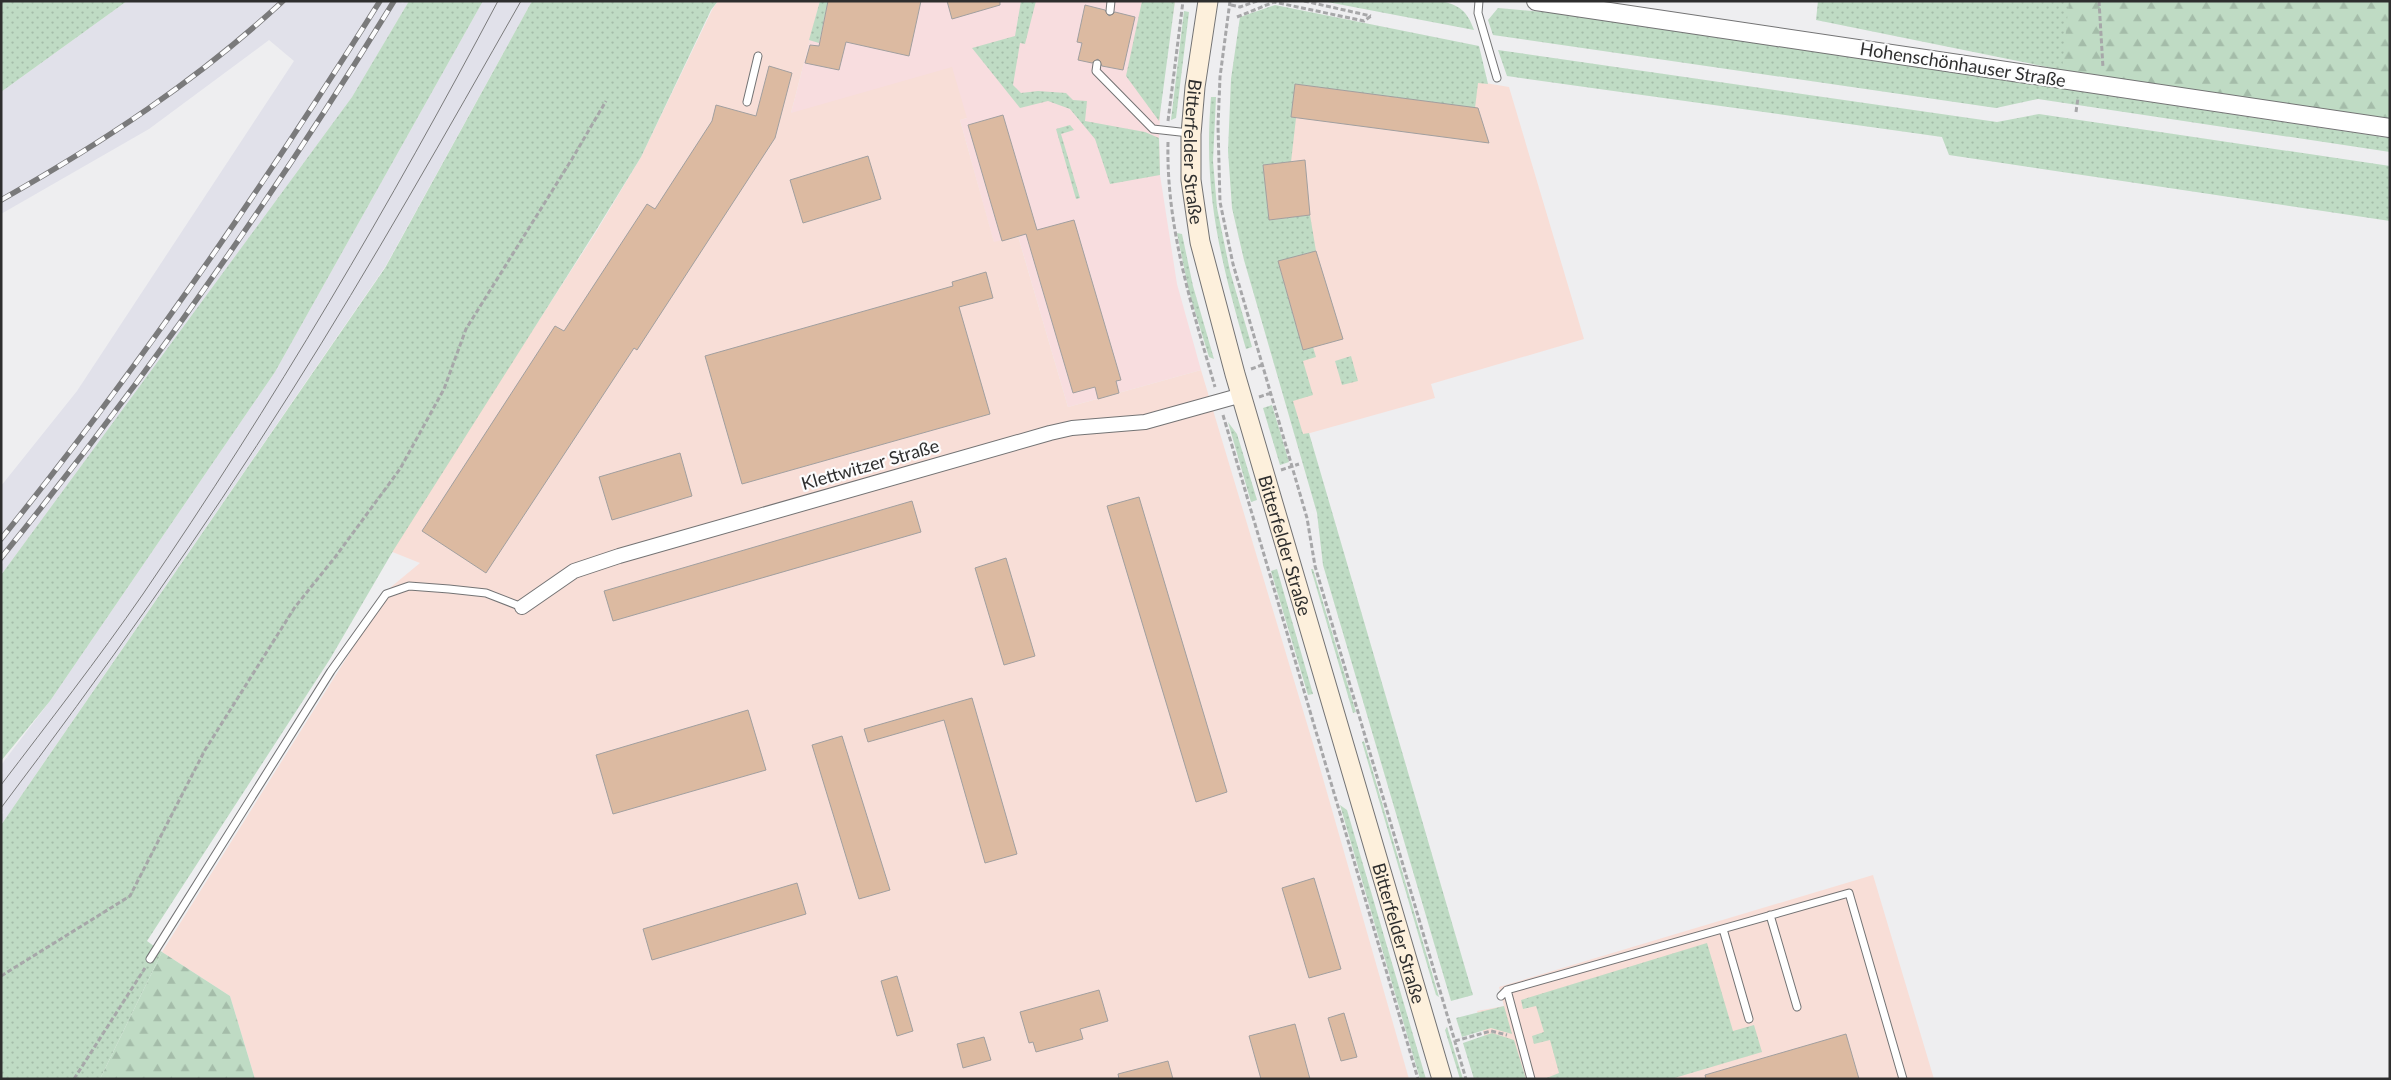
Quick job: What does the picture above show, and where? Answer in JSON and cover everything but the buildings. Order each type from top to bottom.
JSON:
[{"type":"main road","name":"Bitterfelder Straße","points":[[1208,1],[1195,87],[1191,134],[1191,180],[1200,242],[1242,395],[1442,1079]]},
{"type":"street","name":"Hohenschönhauser Straße","points":[[1536,1],[2390,128]]},
{"type":"street","name":"Klettwitzer Straße","points":[[522,607],[574,571],[619,556],[1041,435],[1072,428],[1145,422],[1242,395]]},
{"type":"lane","points":[[1110,11],[1111,1]]},
{"type":"lane","points":[[1479,1],[1478,13],[1497,78]]},
{"type":"lane","points":[[747,102],[758,56]]},
{"type":"lane","points":[[1097,64],[1096,71],[1153,129],[1191,134]]},
{"type":"lane","points":[[150,959],[331,671],[386,594],[408,586],[449,589],[486,593],[522,607]]},
{"type":"lane","points":[[1501,996],[1507,990],[1848,893],[1903,1079]]},
{"type":"lane","points":[[1770,915],[1797,1007]]},
{"type":"lane","points":[[1723,929],[1749,1019]]},
{"type":"lane","points":[[1507,990],[1531,1079]]},
{"type":"path","points":[[1257,1],[1240,7],[1230,3],[1220,77],[1217,152],[1222,214],[1233,264],[1307,518],[1315,566],[1466,1079]]},
{"type":"path","points":[[1237,17],[1274,2],[1364,21],[1371,16],[1304,1]]},
{"type":"path","points":[[2096,84],[2103,70],[2099,1]]},
{"type":"path","points":[[1,976],[130,896],[205,750],[295,607],[336,556],[400,469],[444,388],[466,329],[606,101]]},
{"type":"path","points":[[1224,418],[1264,566],[1418,1079]]},
{"type":"path","points":[[1281,470],[1298,464]]},
{"type":"path","points":[[1264,566],[1274,562]]},
{"type":"path","points":[[74,1079],[150,959]]},
{"type":"path","points":[[1454,1041],[1491,1031],[1520,1039]]},
{"type":"shaded area","points":[[127,1],[409,1],[352,97],[1,575],[1,486],[77,391],[294,61],[269,40],[149,129],[1,214],[1,92]]},
{"type":"shaded area","points":[[483,1],[532,1],[385,267],[1,825],[1,765],[50,701],[275,372]]},
{"type":"shaded area","points":[[718,1],[820,1],[791,113],[952,67],[967,118],[960,120],[994,242],[1018,236],[1068,407],[1201,370],[1314,747],[1409,1079],[255,1079],[230,996],[162,952],[391,587],[420,563],[390,551],[596,232],[641,157]]},
{"type":"shaded area","points":[[820,1],[1175,1],[1161,95],[1160,175],[1177,284],[1201,370],[1068,407],[1018,236],[994,243],[960,120],[967,118],[791,113]]},
{"type":"shaded area","points":[[1288,75],[1438,75],[1509,87],[1584,339],[1431,384],[1435,398],[1303,435],[1248,256],[1248,121]]},
{"type":"shaded area","points":[[1873,875],[1934,1079],[1497,1079],[1477,1011],[1504,1006],[1499,987]]},
{"type":"green space","points":[[1,1],[127,1],[1,92]]},
{"type":"green space","points":[[409,1],[483,1],[275,372],[50,701],[1,761],[1,575],[352,97]]},
{"type":"green space","points":[[532,1],[718,1],[711,10],[641,157],[393,551],[330,659],[147,941],[162,952],[100,1079],[1,1079],[1,825],[385,268]]},
{"type":"green space","points":[[820,1],[828,1],[819,43],[809,40]]},
{"type":"green space","points":[[1021,1],[1036,1],[1025,44],[1020,43],[1013,85],[1021,93],[1038,91],[1066,93],[1073,100],[1087,101],[1085,121],[1145,132],[1159,138],[1160,175],[1110,184],[1095,139],[1070,109],[1048,101],[1020,108],[972,48],[1015,36]]},
{"type":"green space","points":[[1142,1],[1175,1],[1159,121],[1126,76]]},
{"type":"green space","points":[[1322,1],[1440,1],[1462,10],[1469,18],[1474,30]]},
{"type":"green space","points":[[1818,1],[2390,1],[2390,119],[2062,70],[1816,20]]},
{"type":"green space","points":[[2069,1],[2390,1],[2390,119],[2062,70]]},
{"type":"green space","points":[[1275,5],[1479,46],[1488,84],[1478,83],[1475,108],[1295,84],[1291,117],[1296,118],[1291,162],[1263,165],[1269,220],[1310,215],[1316,251],[1278,262],[1303,350],[1313,347],[1316,357],[1303,361],[1313,395],[1293,401],[1303,434],[1309,433],[1473,995],[1451,1001],[1323,565],[1317,513],[1244,260],[1232,208],[1228,151],[1231,79],[1240,17]]},
{"type":"green space","points":[[1498,8],[1564,14],[2390,138],[2390,152],[2038,99],[1996,108],[1493,35],[1488,20]]},
{"type":"green space","points":[[1184,11],[1189,12],[1176,118],[1171,120]]},
{"type":"green space","points":[[1498,50],[1997,122],[2039,114],[2390,166],[2390,221],[1949,155],[1942,137],[1507,76]]},
{"type":"green space","points":[[1211,97],[1216,97],[1213,161],[1217,208],[1230,271],[1252,347],[1246,349],[1228,285],[1216,225],[1209,164]]},
{"type":"green space","points":[[1070,125],[1074,130],[1061,134],[1080,198],[1076,199],[1056,129]]},
{"type":"green space","points":[[1177,233],[1182,234],[1193,286],[1214,359],[1209,357],[1189,292]]},
{"type":"green space","points":[[1351,356],[1358,381],[1342,385],[1335,361]]},
{"type":"green space","points":[[1272,405],[1289,462],[1280,465],[1263,408]]},
{"type":"green space","points":[[1228,422],[1237,434],[1257,500],[1251,502]]},
{"type":"green space","points":[[1277,569],[1313,694],[1308,695],[1271,571]]},
{"type":"green space","points":[[1311,569],[1313,569],[1356,712],[1353,713]]},
{"type":"green space","points":[[1364,741],[1439,997],[1436,995],[1362,742]]},
{"type":"green space","points":[[1340,805],[1347,810],[1426,1079],[1420,1079]]},
{"type":"green space","points":[[1707,943],[1733,1031],[1754,1025],[1762,1052],[1671,1079],[1544,1079],[1559,1073],[1550,1040],[1534,1044],[1532,1036],[1544,1032],[1536,1006],[1523,1009],[1521,1000]]},
{"type":"green space","points":[[162,952],[230,996],[255,1079],[100,1079]]},
{"type":"green space","points":[[1504,1006],[1512,1034],[1491,1028],[1462,1037],[1456,1018]]},
{"type":"green space","points":[[1447,1027],[1463,1079],[1460,1079],[1445,1030]]},
{"type":"green space","points":[[1492,1033],[1514,1040],[1526,1079],[1474,1079],[1463,1043]]},
{"type":"tram line","points":[[1,785],[143,594],[238,450],[329,303],[415,153],[498,1]]},
{"type":"tram line","points":[[1,808],[77,706],[150,603],[257,445],[380,247],[521,1]]},
{"type":"railway","points":[[1,200],[76,156],[148,109],[251,30],[283,1]]},
{"type":"railway","points":[[1,539],[151,343],[245,208],[380,1]]},
{"type":"railway","points":[[1,558],[106,424],[207,286],[302,145],[394,1]]}]
